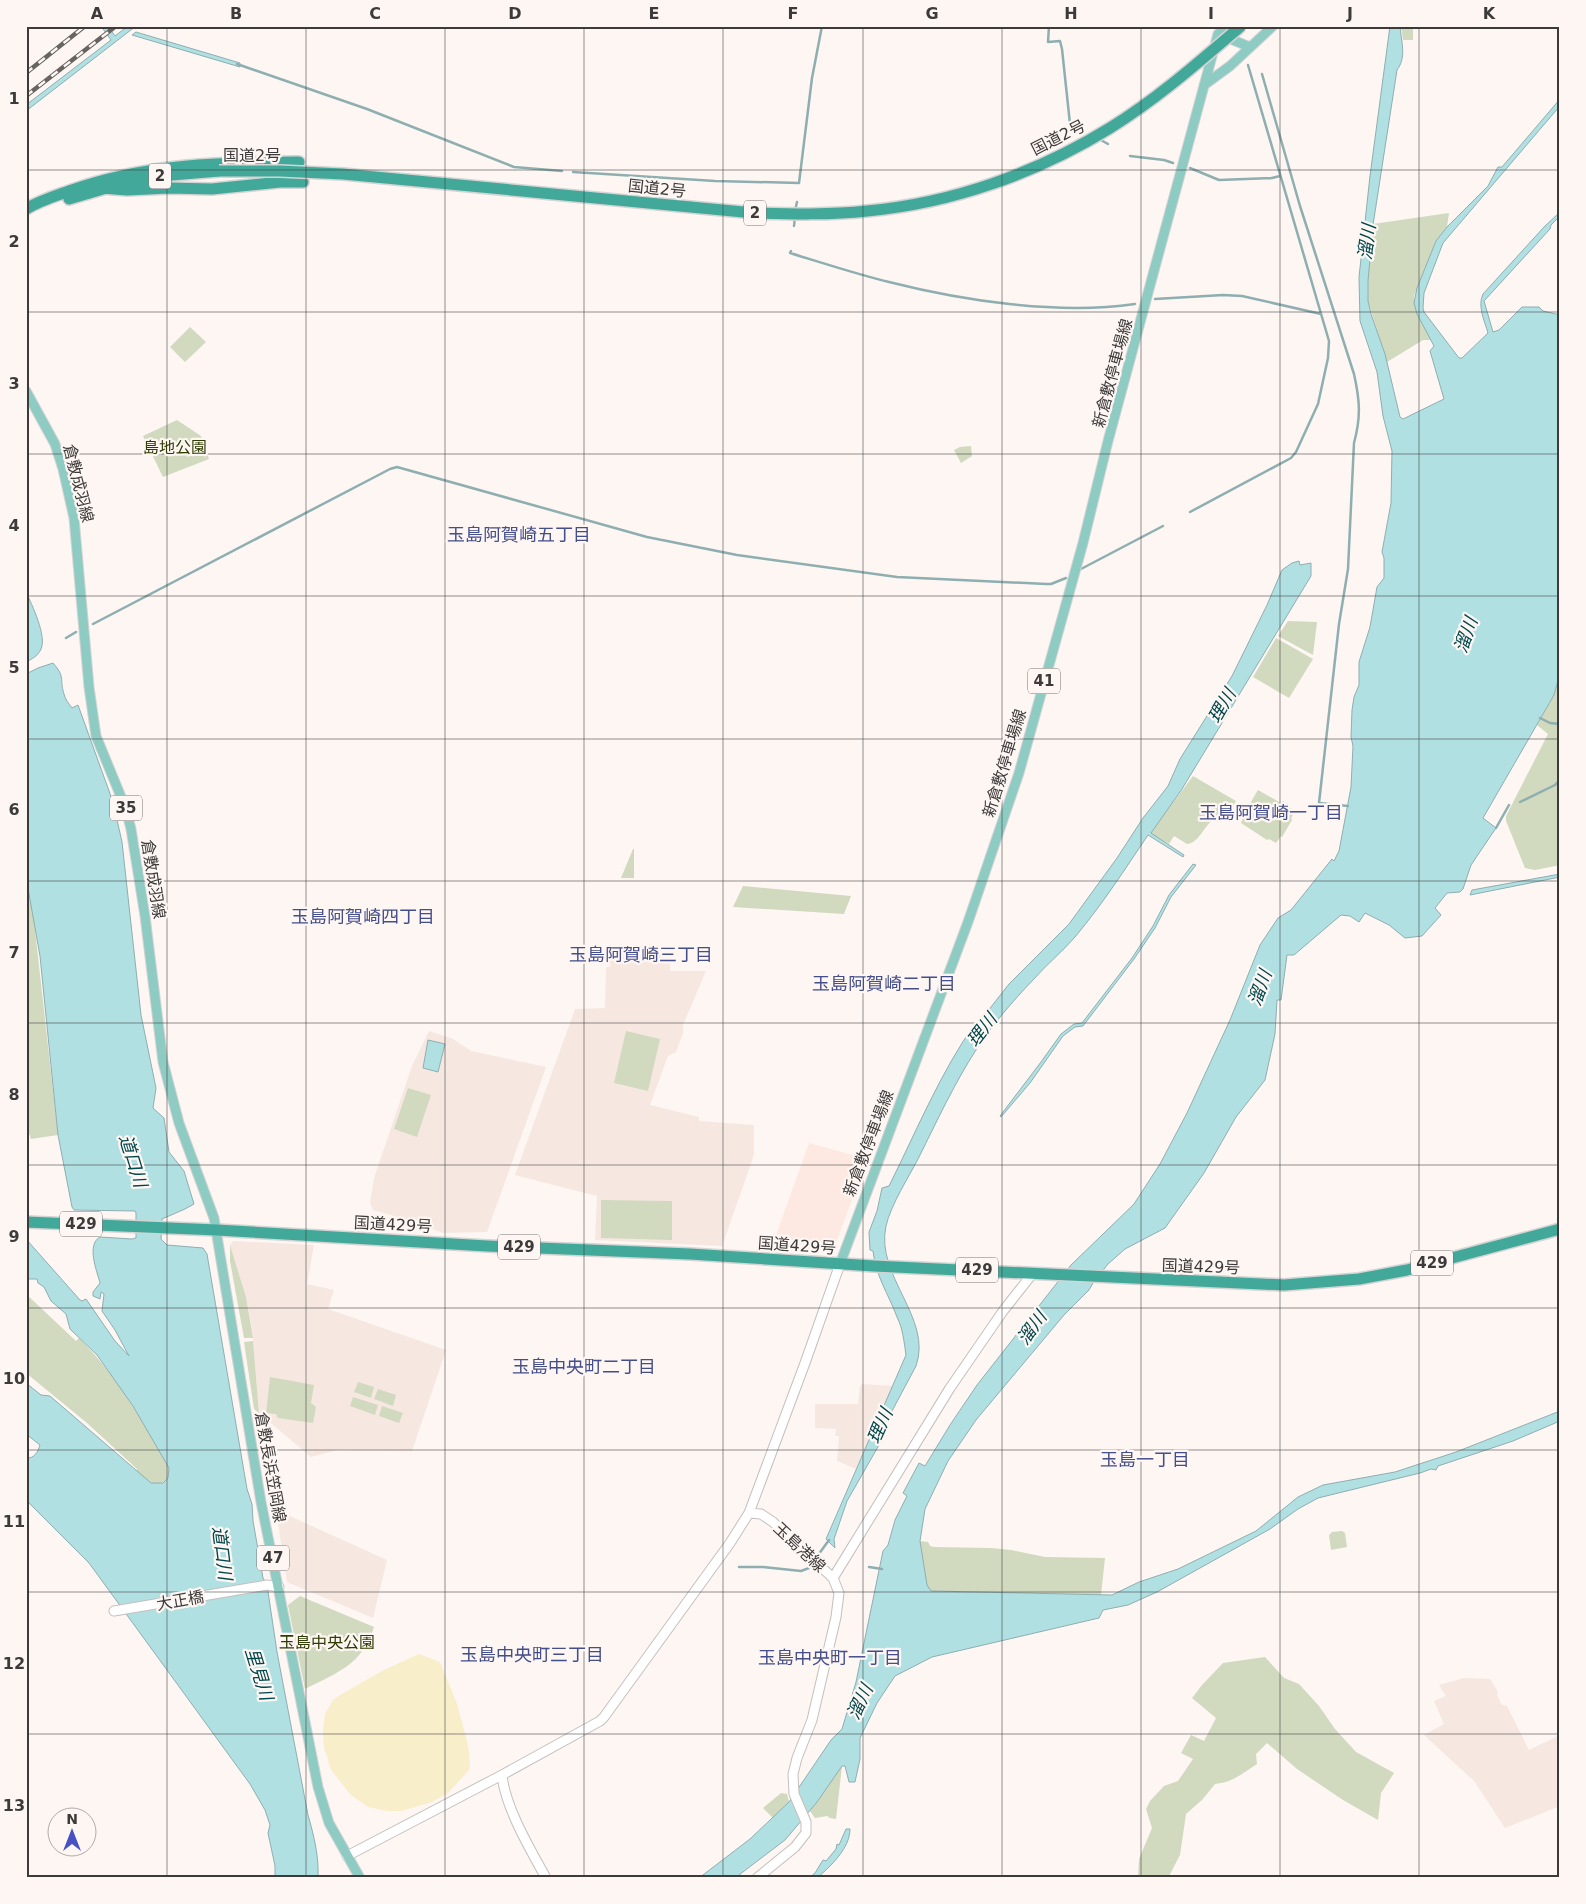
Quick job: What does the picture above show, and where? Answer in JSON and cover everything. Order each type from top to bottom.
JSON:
[{"type":"highway","name":"国道2号","points":[[26,214],[102,188],[160,176],[219,171],[343,174],[754,213],[815,214],[894,208],[994,183],[1062,155],[1110,128],[1161,94],[1241,26]]},
{"type":"highway","points":[[26,209],[88,184],[130,174],[188,164],[299,162]]},
{"type":"highway","points":[[102,188],[127,190],[169,188],[212,190],[280,182],[303,182]]},
{"type":"highway","name":"国道429号","points":[[26,1222],[217,1230],[488,1246],[726,1256],[891,1267],[1284,1285],[1350,1280],[1407,1270],[1560,1229]]},
{"type":"main road","points":[[1219,30],[1228,26]]},
{"type":"main road","points":[[1204,85],[1230,66],[1273,26]]},
{"type":"main road","points":[[1219,30],[1250,48]]},
{"type":"main road","name":"新倉敷停車場線","points":[[840,1264],[968,922],[1019,773],[1083,543],[1108,441],[1219,30]]},
{"type":"main road","name":"倉敷成羽線","points":[[26,391],[55,444],[69,493],[76,536],[89,686],[96,736],[126,809],[131,829],[145,916],[163,1062],[179,1122],[217,1230]]},
{"type":"main road","name":"倉敷長浜笠岡線","points":[[217,1230],[261,1502],[318,1787],[329,1823],[360,1878]]},
{"type":"street","points":[[347,1856],[502,1775],[604,1717],[730,1543],[749,1513],[806,1362],[840,1264]]},
{"type":"street","points":[[834,1578],[950,1388],[1003,1311],[1033,1273]]},
{"type":"street","name":"玉島港線","points":[[749,1513],[761,1514],[773,1522],[834,1578],[839,1593],[839,1606],[812,1720],[795,1766],[794,1794],[806,1822],[807,1830],[805,1836],[794,1847],[757,1878]]},
{"type":"street","name":"大正橋","points":[[118,1610],[267,1585],[279,1587]]},
{"type":"street","points":[[502,1775],[503,1788],[526,1841],[546,1878]]},
{"type":"shaded area","points":[[611,945],[670,946],[670,971],[706,971],[683,1025],[683,1033],[676,1052],[668,1056],[650,1105],[699,1117],[699,1121],[754,1125],[754,1155],[722,1246],[595,1240],[597,1196],[515,1175],[575,1009],[605,1008],[606,967],[610,967]]},
{"type":"shaded area","points":[[429,1031],[453,1039],[471,1051],[546,1067],[487,1232],[443,1233],[418,1223],[373,1210],[370,1203],[374,1178],[412,1066]]},
{"type":"shaded area","points":[[809,1143],[867,1159],[833,1251],[805,1249],[807,1246],[776,1235]]},
{"type":"shaded area","points":[[233,1241],[314,1245],[307,1284],[334,1290],[328,1309],[446,1350],[412,1451],[337,1450],[311,1457],[259,1413],[252,1330],[246,1297],[230,1245]]},
{"type":"shaded area","points":[[862,1384],[893,1386],[856,1469],[837,1461],[839,1436],[835,1436],[836,1429],[815,1428],[815,1404],[858,1404]]},
{"type":"shaded area","points":[[283,1513],[387,1560],[373,1618],[287,1582],[277,1517]]},
{"type":"shaded area","points":[[1464,1678],[1490,1679],[1498,1692],[1497,1695],[1502,1705],[1507,1706],[1529,1750],[1560,1735],[1560,1806],[1505,1828],[1474,1781],[1424,1735],[1444,1724],[1434,1701],[1446,1696],[1439,1685]]},
{"type":"green space","points":[[1401,26],[1413,26],[1413,40],[1403,40]]},
{"type":"green space","points":[[1449,213],[1447,227],[1436,241],[1414,296],[1417,314],[1431,340],[1423,340],[1387,362],[1368,301],[1373,224]]},
{"type":"green space","points":[[190,327],[206,342],[185,362],[170,347]]},
{"type":"green space","name":"島地公園","points":[[177,420],[201,436],[209,459],[163,477],[143,436]]},
{"type":"green space","points":[[971,446],[972,456],[961,463],[954,450],[960,447]]},
{"type":"green space","points":[[1288,621],[1317,622],[1313,655],[1278,636]]},
{"type":"green space","points":[[1276,638],[1313,659],[1289,698],[1253,677]]},
{"type":"green space","points":[[1560,673],[1560,865],[1535,870],[1525,868],[1506,821],[1506,816],[1548,734],[1537,725],[1554,695]]},
{"type":"green space","points":[[1193,776],[1236,801],[1225,819],[1213,820],[1193,842],[1187,844],[1174,836],[1169,844],[1150,833]]},
{"type":"green space","points":[[1258,790],[1281,803],[1283,801],[1295,811],[1282,837],[1276,843],[1269,839],[1267,840],[1241,823]]},
{"type":"green space","points":[[633,849],[634,878],[621,878]]},
{"type":"green space","points":[[26,877],[34,921],[58,1135],[31,1139],[26,1125]]},
{"type":"green space","points":[[743,886],[851,896],[844,914],[733,907]]},
{"type":"green space","points":[[626,1031],[660,1039],[648,1091],[614,1083]]},
{"type":"green space","points":[[408,1088],[431,1095],[417,1137],[394,1129]]},
{"type":"green space","points":[[601,1200],[672,1201],[672,1240],[601,1238]]},
{"type":"green space","points":[[230,1245],[246,1297],[253,1338],[244,1338],[230,1261]]},
{"type":"green space","points":[[26,1294],[76,1341],[79,1338],[117,1383],[139,1416],[169,1468],[168,1478],[164,1482],[155,1483],[144,1478],[136,1471],[137,1469],[87,1423],[26,1373]]},
{"type":"green space","points":[[253,1341],[259,1413],[254,1409],[244,1342]]},
{"type":"green space","points":[[270,1377],[314,1385],[311,1403],[316,1407],[313,1423],[278,1418],[276,1414],[266,1413]]},
{"type":"green space","points":[[358,1382],[374,1387],[371,1398],[354,1392]]},
{"type":"green space","points":[[378,1389],[396,1395],[393,1406],[374,1399]]},
{"type":"green space","points":[[353,1397],[378,1405],[375,1415],[350,1406]]},
{"type":"green space","points":[[382,1406],[403,1413],[399,1423],[379,1416]]},
{"type":"green space","points":[[1342,1531],[1345,1533],[1347,1547],[1331,1550],[1329,1535],[1332,1532]]},
{"type":"green space","points":[[920,1541],[928,1542],[930,1546],[934,1547],[991,1548],[1045,1557],[1105,1558],[1101,1595],[931,1591],[927,1585]]},
{"type":"green space","name":"玉島中央公園","points":[[300,1596],[374,1627],[369,1640],[356,1659],[338,1672],[305,1689],[288,1605]]},
{"type":"green space","points":[[1265,1657],[1284,1678],[1299,1684],[1356,1752],[1394,1773],[1381,1793],[1378,1820],[1343,1800],[1297,1769],[1267,1743],[1256,1754],[1257,1764],[1232,1779],[1215,1784],[1202,1800],[1186,1814],[1180,1855],[1168,1878],[1138,1878],[1139,1859],[1152,1828],[1146,1809],[1150,1801],[1164,1786],[1178,1781],[1193,1759],[1181,1753],[1191,1735],[1204,1741],[1216,1718],[1192,1698],[1223,1663]]},
{"type":"green space","points":[[842,1766],[836,1819],[827,1816],[815,1818],[810,1811]]},
{"type":"green space","points":[[781,1793],[787,1794],[789,1802],[773,1818],[763,1808]]},
{"type":"sand","points":[[419,1654],[440,1662],[457,1704],[468,1745],[469,1770],[448,1793],[432,1802],[401,1811],[387,1811],[368,1807],[351,1795],[331,1770],[324,1747],[323,1730],[325,1714],[333,1700],[340,1695],[382,1671]]},
{"type":"water","points":[[101,26],[108,26],[115,36],[128,26],[136,26],[26,111],[26,105],[111,40]]},
{"type":"water","name":"溜川","points":[[1390,26],[1400,26],[1403,54],[1397,70],[1373,225],[1368,301],[1385,354],[1400,417],[1403,419],[1444,399],[1430,351],[1434,346],[1417,314],[1414,303],[1417,288],[1436,241],[1447,227],[1488,186],[1498,167],[1502,167],[1560,99],[1559,107],[1443,243],[1424,293],[1423,308],[1424,312],[1459,358],[1462,358],[1488,333],[1481,309],[1483,294],[1560,212],[1560,216],[1551,225],[1550,229],[1484,301],[1493,332],[1499,330],[1522,307],[1539,307],[1543,311],[1560,315],[1560,673],[1554,695],[1483,818],[1496,828],[1471,865],[1463,889],[1460,892],[1447,893],[1435,908],[1441,915],[1422,936],[1405,938],[1389,925],[1365,913],[1359,922],[1350,916],[1341,915],[1294,955],[1287,955],[1281,1000],[1277,1000],[1275,1034],[1265,1080],[1236,1117],[1204,1173],[1165,1228],[1125,1249],[1108,1264],[1089,1290],[1064,1315],[976,1420],[948,1461],[925,1509],[920,1541],[927,1585],[931,1591],[1112,1595],[1139,1582],[1178,1569],[1256,1531],[1298,1497],[1323,1485],[1395,1472],[1456,1452],[1560,1411],[1560,1421],[1513,1441],[1438,1466],[1436,1470],[1431,1469],[1318,1498],[1298,1509],[1270,1529],[1157,1592],[1128,1605],[1103,1610],[1099,1618],[932,1657],[895,1676],[877,1703],[860,1738],[860,1759],[855,1782],[849,1782],[845,1766],[842,1766],[817,1802],[785,1840],[735,1878],[699,1878],[750,1839],[789,1802],[831,1740],[842,1729],[856,1682],[883,1551],[888,1545],[895,1520],[907,1496],[903,1493],[919,1463],[925,1466],[977,1385],[1071,1265],[1134,1204],[1160,1164],[1187,1113],[1230,1020],[1260,945],[1278,918],[1291,910],[1332,859],[1334,861],[1339,851],[1351,787],[1352,710],[1354,697],[1359,685],[1359,662],[1370,627],[1377,587],[1384,578],[1384,558],[1382,552],[1391,503],[1392,451],[1383,416],[1377,372],[1360,321],[1359,277]]},
{"type":"water","points":[[136,32],[240,63],[240,67],[132,35]]},
{"type":"water","name":"理川","points":[[1299,561],[1300,565],[1311,563],[1311,576],[1182,789],[1151,833],[1184,855],[1183,857],[1148,835],[1085,925],[1017,997],[982,1041],[953,1089],[896,1200],[886,1226],[885,1244],[888,1262],[917,1331],[919,1348],[916,1366],[882,1431],[879,1445],[847,1501],[834,1539],[835,1548],[826,1539],[906,1355],[901,1326],[880,1277],[873,1251],[870,1250],[869,1232],[877,1211],[882,1188],[889,1186],[951,1061],[976,1022],[980,1021],[1009,984],[1069,924],[1117,858],[1143,818],[1168,786],[1180,759],[1232,676],[1282,570],[1292,563]]},
{"type":"water","points":[[26,592],[38,620],[42,643],[38,654],[26,662]]},
{"type":"water","points":[[53,663],[61,675],[67,701],[72,708],[78,705],[113,802],[122,842],[141,1015],[156,1088],[153,1108],[164,1118],[169,1152],[184,1171],[194,1204],[162,1219],[161,1239],[167,1245],[203,1248],[207,1254],[247,1489],[252,1504],[253,1521],[263,1578],[267,1585],[277,1652],[308,1815],[316,1846],[318,1878],[275,1878],[275,1866],[268,1833],[270,1825],[265,1810],[250,1784],[89,1563],[26,1500],[26,1458],[35,1454],[40,1445],[26,1434],[26,1383],[41,1395],[50,1396],[151,1483],[163,1483],[168,1478],[169,1468],[133,1406],[97,1355],[70,1329],[66,1314],[51,1301],[44,1287],[38,1283],[37,1279],[26,1279],[26,1239],[80,1300],[86,1299],[115,1341],[129,1356],[102,1311],[104,1294],[101,1292],[100,1299],[93,1296],[93,1292],[100,1283],[93,1252],[96,1241],[100,1237],[136,1238],[136,1213],[135,1211],[74,1210],[72,1207],[58,1135],[40,956],[26,877],[26,674]]},
{"type":"water","points":[[1193,864],[1196,865],[1171,897],[1155,928],[1134,959],[1083,1026],[1075,1027],[1063,1036],[1030,1083],[1001,1117],[1061,1034],[1074,1024],[1082,1023],[1132,958],[1153,926],[1169,895]]},
{"type":"water","points":[[1560,874],[1560,877],[1470,895],[1472,890]]},
{"type":"water","points":[[428,1040],[445,1044],[438,1072],[423,1068]]},
{"type":"water","points":[[846,1829],[850,1829],[849,1836],[839,1856],[817,1878],[809,1878],[815,1873],[823,1860],[826,1861],[836,1849]]},
{"type":"waterway","points":[[573,172],[715,181],[799,183],[812,78],[822,26]]},
{"type":"waterway","points":[[1049,26],[1048,42],[1060,41],[1062,49],[1070,124]]},
{"type":"waterway","points":[[237,64],[367,109],[514,167],[562,171]]},
{"type":"waterway","points":[[1190,512],[1291,458],[1296,452],[1318,404],[1328,358],[1329,341],[1248,65]]},
{"type":"waterway","points":[[1262,74],[1300,206],[1354,374],[1358,393],[1359,417],[1354,443],[1348,569],[1339,624],[1319,803],[1348,806]]},
{"type":"waterway","points":[[1099,139],[1108,144]]},
{"type":"waterway","points":[[1130,156],[1164,160],[1173,163]]},
{"type":"waterway","points":[[1190,168],[1219,180],[1280,176]]},
{"type":"waterway","points":[[795,211],[797,202]]},
{"type":"waterway","points":[[794,226],[795,216]]},
{"type":"waterway","points":[[791,251],[790,253],[877,279],[918,289],[979,300],[1043,307],[1075,308],[1135,304]]},
{"type":"waterway","points":[[1155,299],[1223,295],[1242,296],[1321,314]]},
{"type":"waterway","points":[[93,624],[397,467],[647,537],[737,555],[897,577],[1046,584],[1066,578]]},
{"type":"waterway","points":[[1081,569],[1163,526]]},
{"type":"waterway","points":[[66,638],[76,632]]},
{"type":"waterway","points":[[1540,718],[1550,723],[1560,724]]},
{"type":"waterway","points":[[1520,802],[1555,785],[1560,780]]},
{"type":"waterway","points":[[1496,828],[1509,805]]},
{"type":"waterway","points":[[816,1558],[829,1540]]},
{"type":"waterway","points":[[739,1567],[763,1567],[801,1571],[809,1568],[813,1563]]},
{"type":"waterway","points":[[869,1567],[882,1569]]},
{"type":"railway","points":[[26,73],[85,26]]},
{"type":"railway","points":[[26,96],[116,26]]},
{"type":"district","name":"玉島阿賀崎五丁目","points":[[519,535]]},
{"type":"district","name":"玉島阿賀崎一丁目","points":[[1271,813]]},
{"type":"district","name":"玉島阿賀崎四丁目","points":[[363,917]]},
{"type":"district","name":"玉島阿賀崎三丁目","points":[[641,955]]},
{"type":"district","name":"玉島阿賀崎二丁目","points":[[884,984]]},
{"type":"district","name":"玉島中央町二丁目","points":[[584,1367]]},
{"type":"district","name":"玉島一丁目","points":[[1145,1460]]},
{"type":"district","name":"玉島中央町三丁目","points":[[532,1655]]},
{"type":"district","name":"玉島中央町一丁目","points":[[830,1658]]},
{"type":"water label","name":"道口川","points":[[133,1161]]},
{"type":"water label","name":"道口川","points":[[222,1553]]},
{"type":"water label","name":"里見川","points":[[259,1674]]}]
